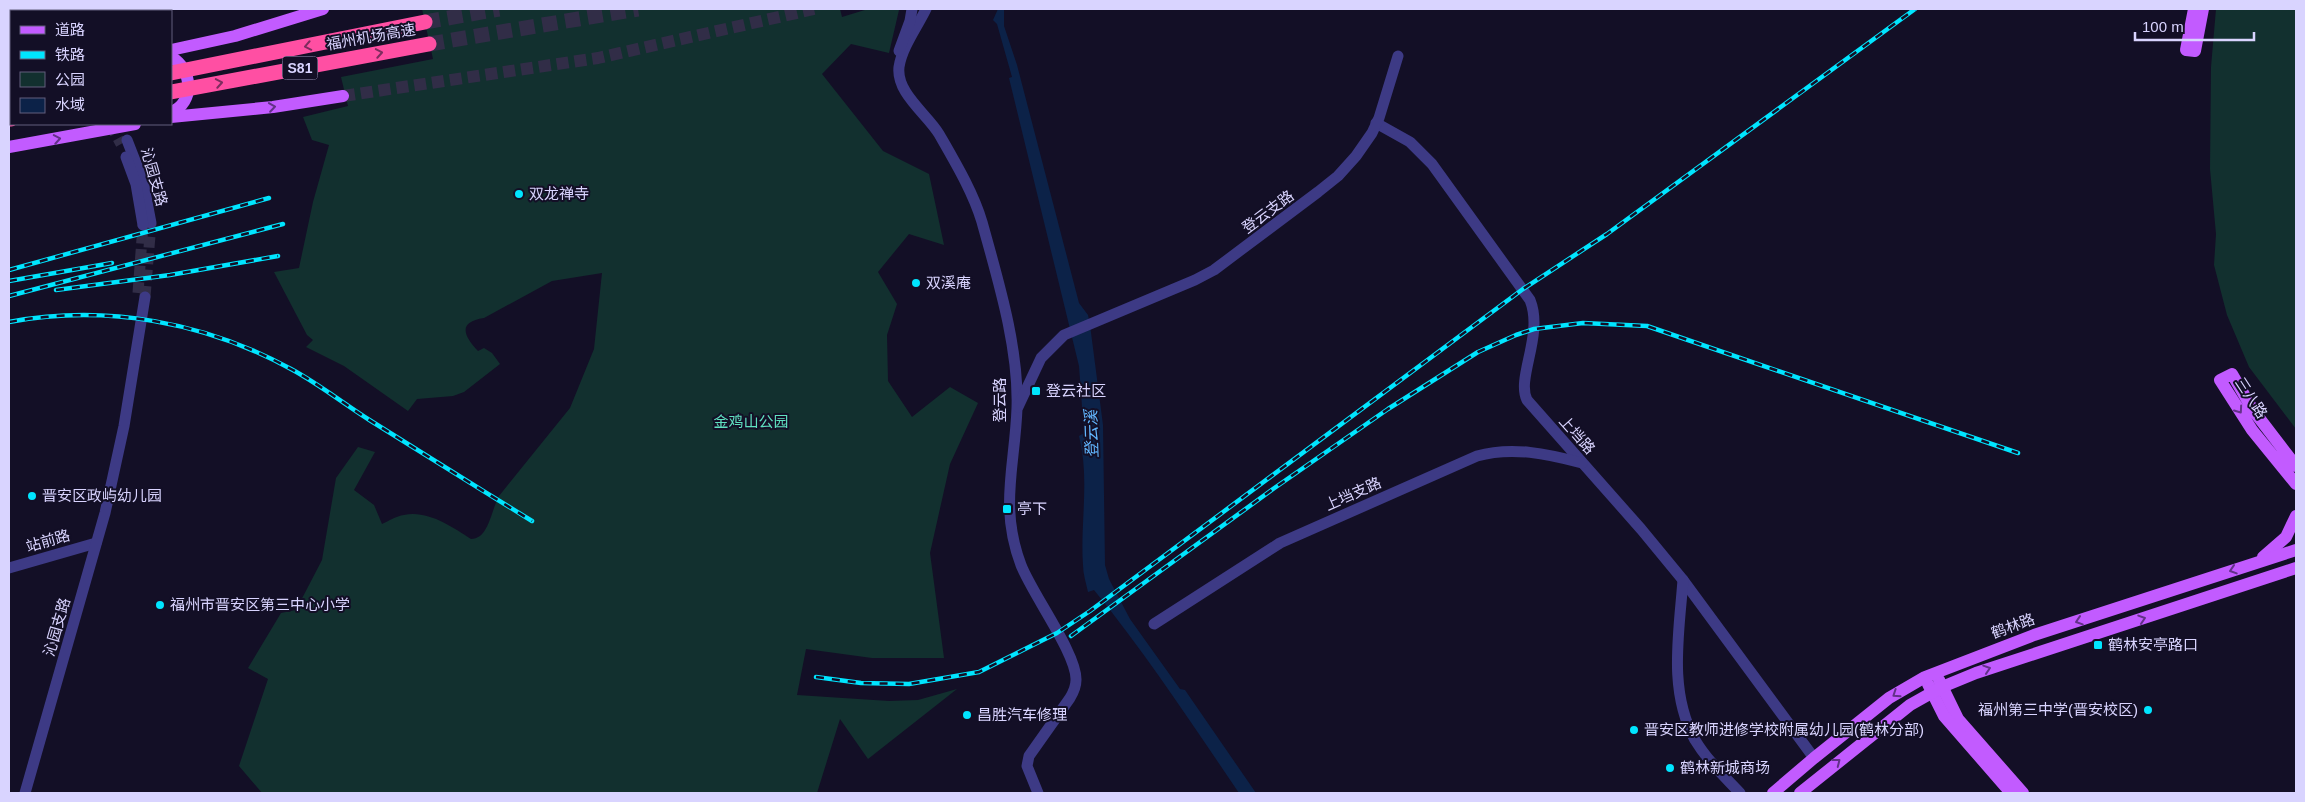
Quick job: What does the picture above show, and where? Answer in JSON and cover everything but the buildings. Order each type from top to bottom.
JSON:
[{"type":"highway","name":"福州机场高速","points":[[172,73],[424,22]]},
{"type":"highway","name":"福州机场高速","points":[[172,92],[429,44]]},
{"type":"main road","points":[[172,50],[235,36],[323,9]]},
{"type":"main road","points":[[2194,9],[2191,51],[2203,9]]},
{"type":"main road","points":[[172,58],[182,66],[189,93],[186,102],[178,110],[172,112]]},
{"type":"main road","points":[[172,117],[273,107],[343,96]]},
{"type":"main road","points":[[9,147],[130,125]]},
{"type":"main road","name":"三八路","points":[[2296,466],[2253,410],[2232,374],[2220,380],[2252,430],[2296,484]]},
{"type":"main road","points":[[2252,564],[2286,537],[2296,516]]},
{"type":"main road","name":"鹤林路","points":[[1773,793],[1889,698],[1931,675],[2034,635],[2296,550]]},
{"type":"main road","points":[[1800,793],[1898,713],[1937,689],[1976,673],[2296,568]]},
{"type":"main road","points":[[1931,675],[1948,720],[2011,793]]},
{"type":"main road","points":[[1937,689],[1958,718],[2023,793]]},
{"type":"street","points":[[899,55],[900,44],[910,20],[912,9]]},
{"type":"street","points":[[899,55],[922,9]]},
{"type":"street","points":[[899,67],[903,54],[926,9]]},
{"type":"street","name":"登云路","points":[[899,55],[899,67],[905,90],[939,135],[963,179],[981,221],[1012,345],[1017,408],[1009,482],[1010,525],[1022,567],[1069,655],[1075,670],[1076,682],[1070,698],[1029,756],[1028,766],[1038,793]]},
{"type":"street","name":"登云支路","points":[[1017,408],[1041,358],[1054,343],[1071,331],[1090,325],[1195,280],[1222,265],[1338,176],[1364,145],[1376,123],[1391,84],[1398,56]]},
{"type":"street","name":"上垱路","points":[[1376,123],[1410,142],[1432,164],[1452,189],[1530,300],[1534,316],[1534,330],[1524,384],[1525,396],[1683,580],[1814,758]]},
{"type":"street","name":"沁园支路","points":[[124,142],[147,224]]},
{"type":"street","name":"沁园支路","points":[[25,793],[96,543],[115,468],[122,399],[141,297]]},
{"type":"street","name":"上垱支路","points":[[1154,624],[1280,544],[1477,456],[1493,452],[1520,451],[1582,463]]},
{"type":"street","name":"站前路","points":[[9,568],[96,543]]},
{"type":"street","points":[[1683,580],[1677,667],[1678,690],[1682,708],[1687,724],[1700,748],[1740,793]]},
{"type":"green space","name":"金鸡山公园","points":[[422,9],[840,9],[842,17],[868,9],[899,10],[889,53],[851,44],[822,74],[883,151],[929,174],[944,245],[909,234],[878,272],[897,304],[887,335],[888,381],[912,417],[950,387],[978,403],[950,464],[930,553],[944,658],[872,658],[806,649],[797,695],[889,701],[918,700],[957,689],[868,759],[840,719],[817,793],[262,793],[239,766],[268,679],[248,668],[281,613],[296,610],[322,560],[336,478],[358,447],[375,452],[354,490],[374,505],[382,524],[395,517],[413,514],[422,515],[431,517],[456,529],[471,539],[477,538],[486,529],[499,496],[570,408],[594,349],[602,273],[552,281],[484,318],[470,323],[466,330],[469,340],[478,351],[484,348],[492,353],[500,364],[464,392],[453,396],[417,399],[408,411],[344,366],[306,347],[313,340],[307,335],[274,272],[299,268],[313,202],[329,145],[312,140],[303,117],[348,106],[341,77],[433,59]]},
{"type":"green space","points":[[2216,9],[2296,9],[2296,429],[2249,367],[2227,315],[2214,265],[2216,234],[2210,169],[2211,67]]},
{"type":"water","name":"登云溪","points":[[998,9],[1004,9],[1004,26],[1017,65],[1079,303],[1088,315],[1090,325],[1103,425],[1105,565],[1109,579],[1130,619],[1180,689],[1185,690],[1256,793],[1239,793],[1132,639],[1094,590],[1088,592],[1083,568],[1082,549],[1084,468],[1079,436],[1084,433],[1079,366],[1009,78],[1012,77],[997,24],[993,20]]},
{"type":"tunnel","points":[[425,22],[499,9]]},
{"type":"tunnel","points":[[429,44],[638,9]]},
{"type":"tunnel","points":[[343,96],[598,58],[814,9]]},
{"type":"tunnel","points":[[111,125],[121,144]]},
{"type":"tunnel","points":[[145,297],[151,223]]},
{"type":"tunnel","points":[[138,293],[143,225]]},
{"type":"railway","points":[[816,677],[861,683],[909,684],[979,672],[1057,633],[1090,611],[1523,289],[1607,234],[1915,9]]},
{"type":"railway","points":[[9,270],[269,198]]},
{"type":"railway","points":[[9,296],[283,224]]},
{"type":"railway","points":[[56,290],[170,275],[278,256]]},
{"type":"railway","points":[[9,281],[112,263]]},
{"type":"railway","points":[[9,322],[45,317],[82,315],[118,317],[154,321],[224,339],[291,369],[532,521]]},
{"type":"railway","points":[[1071,636],[1273,489],[1388,409],[1478,352],[1534,329],[1583,323],[1647,326],[2018,453]]},
{"type":"place","name":"双龙禅寺","points":[[519,194]]},
{"type":"place","name":"双溪庵","points":[[916,283]]},
{"type":"place","name":"登云社区","points":[[1036,391]]},
{"type":"place","name":"晋安区政屿幼儿园","points":[[32,496]]},
{"type":"place","name":"亭下","points":[[1007,509]]},
{"type":"place","name":"福州市晋安区第三中心小学","points":[[160,605]]},
{"type":"place","name":"鹤林安亭路口","points":[[2098,645]]},
{"type":"place","name":"福州第三中学(晋安校区)","points":[[2148,710]]},
{"type":"place","name":"昌胜汽车修理","points":[[967,715]]},
{"type":"place","name":"晋安区教师进修学校附属幼儿园(鹤林分部)","points":[[1634,730]]},
{"type":"place","name":"鹤林新城商场","points":[[1670,768]]}]
